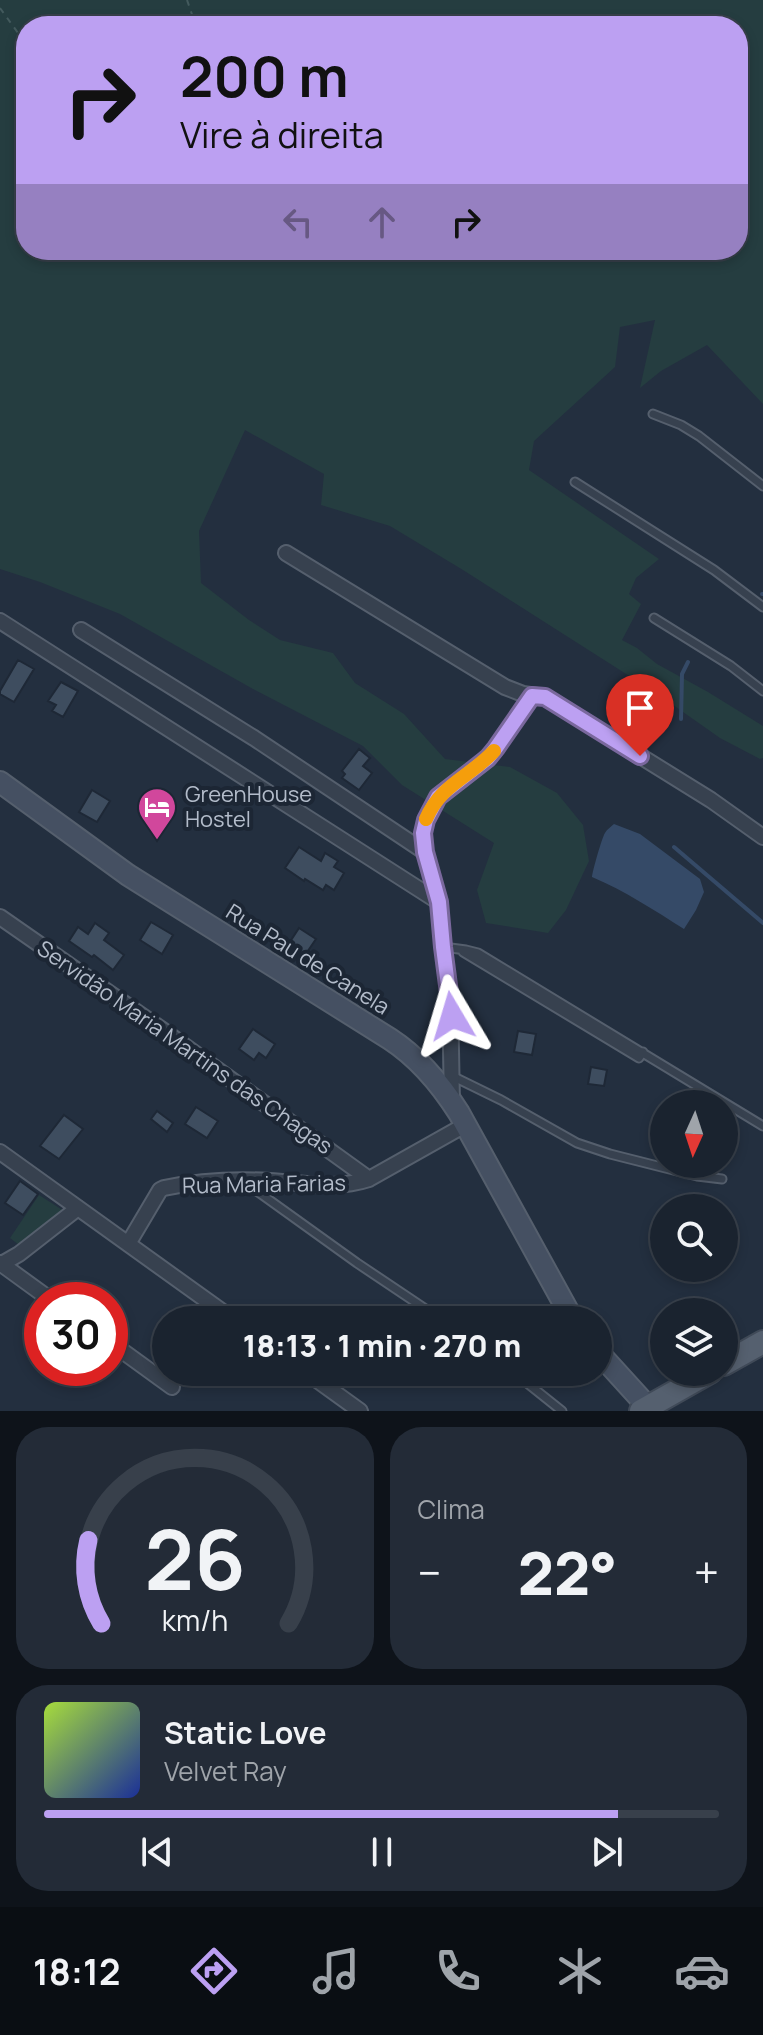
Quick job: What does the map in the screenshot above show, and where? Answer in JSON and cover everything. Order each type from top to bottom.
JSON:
[{"type":"main road","points":[[738,1356],[763,1342]]},
{"type":"main road","points":[[645,1409],[685,1386]]},
{"type":"street","points":[[286,553],[505,687],[545,697],[711,800],[763,837]]},
{"type":"street","points":[[0,621],[439,902]]},
{"type":"street","points":[[81,630],[254,738],[425,852]]},
{"type":"street","points":[[452,1102],[450,948],[423,833],[438,797],[488,758],[532,696]]},
{"type":"street","name":"Rua Pau de Canela","points":[[0,782],[128,875],[404,1048],[427,1069],[452,1102],[565,1306]]},
{"type":"street","name":"Servidão Maria Martins das Chagas","points":[[0,917],[369,1179]]},
{"type":"street","name":"Rua Maria Farias","points":[[128,1244],[164,1188],[243,1181],[346,1185],[369,1179],[465,1125]]},
{"type":"street","points":[[0,1152],[214,1306]]},
{"type":"street","points":[[26,1282],[1,1264],[19,1254],[78,1208]]},
{"type":"street","points":[[128,1355],[172,1387]]},
{"type":"street","points":[[612,1369],[645,1409]]},
{"type":"street","points":[[325,1386],[360,1411]]},
{"type":"lane","points":[[653,414],[699,436],[763,486]]},
{"type":"lane","points":[[575,482],[714,570],[763,607]]},
{"type":"lane","points":[[654,618],[731,666],[763,691]]},
{"type":"lane","points":[[450,948],[478,953],[581,1020],[643,1052],[763,1126]]},
{"type":"lane","points":[[450,1075],[577,1143],[610,1154],[722,1179]]},
{"type":"lane","points":[[243,1181],[421,1306]]},
{"type":"lane","points":[[531,1386],[562,1411]]},
{"type":"path","points":[[0,8],[16,30]]},
{"type":"green space","points":[[0,0],[763,0],[763,404],[707,345],[661,371],[640,388],[655,320],[620,327],[615,367],[534,441],[529,470],[659,559],[636,578],[629,594],[641,604],[622,640],[763,726],[763,758],[720,738],[656,693],[390,526],[321,505],[324,474],[245,430],[199,531],[201,583],[249,620],[280,640],[333,653],[355,683],[404,714],[445,759],[510,767],[557,793],[583,825],[589,861],[566,910],[548,933],[486,923],[477,890],[494,843],[402,785],[363,746],[253,689],[120,614],[0,569]]},
{"type":"green space","points":[[39,1195],[64,1211],[19,1245],[10,1238]]},
{"type":"water","points":[[614,824],[640,834],[700,879],[704,892],[684,929],[592,877],[604,836]]},
{"type":"building","points":[[18,660],[34,669],[14,702],[0,691]]},
{"type":"building","points":[[61,682],[78,691],[63,717],[52,711],[56,705],[48,701]]},
{"type":"building","points":[[359,749],[370,758],[363,766],[372,773],[359,790],[342,778],[345,774],[342,771]]},
{"type":"building","points":[[92,790],[110,801],[97,822],[79,812]]},
{"type":"building","points":[[299,847],[321,861],[325,853],[338,861],[334,867],[344,873],[334,890],[326,885],[323,890],[285,868]]},
{"type":"building","points":[[151,922],[173,935],[162,954],[140,940]]},
{"type":"building","points":[[95,923],[109,933],[104,940],[124,955],[113,970],[69,941],[78,927],[88,934]]},
{"type":"building","points":[[299,928],[316,939],[301,961],[284,951]]},
{"type":"building","points":[[253,1029],[275,1044],[266,1058],[259,1053],[254,1060],[239,1049]]},
{"type":"building","points":[[518,1031],[536,1034],[532,1055],[514,1052]]},
{"type":"building","points":[[591,1067],[607,1070],[604,1086],[588,1084]]},
{"type":"building","points":[[196,1107],[218,1121],[207,1138],[185,1124]]},
{"type":"building","points":[[157,1111],[173,1123],[167,1132],[151,1119]]},
{"type":"building","points":[[64,1115],[83,1129],[59,1159],[40,1146]]},
{"type":"building","points":[[20,1181],[38,1194],[23,1215],[5,1203]]},
{"type":"waterway","points":[[681,719],[682,674],[688,662]]},
{"type":"waterway","points":[[674,847],[763,923]]},
{"type":"slow traffic","points":[[426,819],[438,797],[494,751]]},
{"type":"place","name":"GreenHouse Hostel","points":[[157,841]]},
{"type":"route","points":[[452,1016],[439,902],[423,833],[430,809],[438,797],[488,758],[532,696],[545,697],[640,756]]}]
